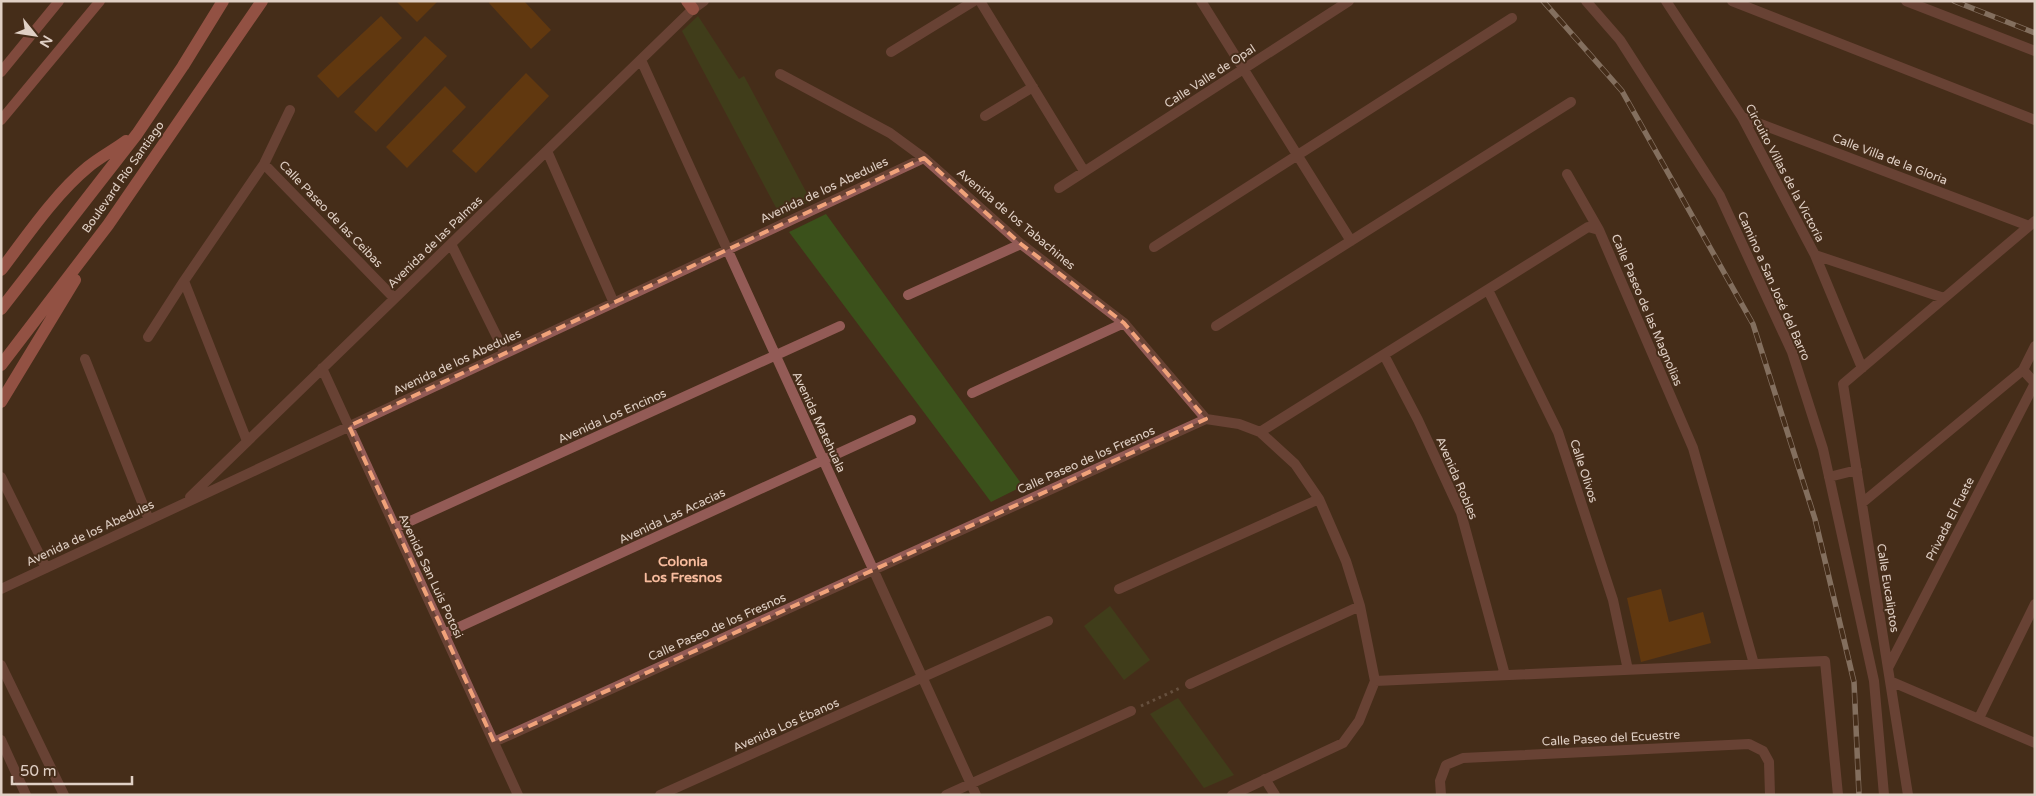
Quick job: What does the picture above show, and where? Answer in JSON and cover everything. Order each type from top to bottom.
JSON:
[{"type":"main road","points":[[1,72],[59,1]]},
{"type":"main road","points":[[1,120],[100,1]]},
{"type":"main road","name":"Boulevard Río Santiago","points":[[1,309],[137,134],[223,1]]},
{"type":"main road","name":"Boulevard Río Santiago","points":[[1,365],[108,225],[262,1]]},
{"type":"main road","points":[[1,270],[47,211],[88,168],[137,134]]},
{"type":"main road","points":[[1,402],[108,225]]},
{"type":"street","name":"Avenida de las Palmas","points":[[184,502],[641,60],[690,5],[704,1]]},
{"type":"street","points":[[891,52],[974,1]]},
{"type":"street","points":[[980,1],[1084,171]]},
{"type":"street","points":[[1201,1],[1351,241]]},
{"type":"street","name":"Calle Valle de Opal","points":[[1059,188],[1349,1]]},
{"type":"street","name":"Camino a San José del Barro","points":[[1586,1],[1620,40],[1720,196],[1792,352],[1823,448],[1874,681],[1884,795]]},
{"type":"street","name":"Circuito Villas de la Victoría","points":[[1666,1],[1742,117],[1814,255],[1862,368]]},
{"type":"street","points":[[1732,1],[2035,120]]},
{"type":"street","points":[[1906,1],[2035,51]]},
{"type":"street","points":[[1154,247],[1512,18]]},
{"type":"street","name":"Avenida Matehuala","points":[[641,60],[976,795]]},
{"type":"street","name":"Avenida de los Tabachines","points":[[780,74],[890,134],[924,158],[1021,244],[1124,323],[1206,419]]},
{"type":"street","points":[[985,116],[1033,87]]},
{"type":"street","points":[[1216,326],[1571,102]]},
{"type":"street","points":[[264,164],[290,110]]},
{"type":"street","name":"Calle Villa de la Gloria","points":[[1742,117],[2032,223]]},
{"type":"street","points":[[546,151],[614,302]]},
{"type":"street","name":"Avenida de los Abedules","points":[[1,589],[924,158]]},
{"type":"street","name":"Calle Paseo de las Ceibas","points":[[148,337],[264,164],[394,298]]},
{"type":"street","points":[[1567,174],[1599,230]]},
{"type":"street","points":[[1862,368],[2032,223]]},
{"type":"street","name":"Calle Paseo de las Magnolias","points":[[1260,432],[1588,228],[1599,230],[1693,448],[1754,664]]},
{"type":"street","points":[[451,244],[505,353]]},
{"type":"street","points":[[908,295],[1021,244]]},
{"type":"street","points":[[1814,255],[1944,298]]},
{"type":"street","points":[[184,281],[247,441]]},
{"type":"street","name":"Calle Olivos","points":[[1488,290],[1558,432],[1613,600],[1628,670]]},
{"type":"street","points":[[972,393],[1124,323]]},
{"type":"street","name":"Avenida Los Encinos","points":[[396,528],[840,326]]},
{"type":"street","points":[[1862,503],[2023,370],[2035,346]]},
{"type":"street","name":"Avenida Robles","points":[[1384,355],[1418,420],[1461,513],[1505,675]]},
{"type":"street","points":[[85,359],[149,520]]},
{"type":"street","name":"Avenida San Luis Potosi","points":[[322,368],[516,792]]},
{"type":"street","name":"Calle Eucaliptos","points":[[1862,368],[1843,384],[1908,795]]},
{"type":"street","points":[[2023,370],[2035,383]]},
{"type":"street","name":"Privada El Fuete","points":[[1888,668],[2035,383]]},
{"type":"street","points":[[1206,419],[1240,424],[1260,432],[1295,464],[1318,499],[1346,561],[1360,606],[1374,681],[1359,721],[1343,743],[1232,795]]},
{"type":"street","name":"Calle Paseo de los Fresnos","points":[[494,742],[1206,419]]},
{"type":"street","name":"Avenida Las Acacias","points":[[444,634],[911,420]]},
{"type":"street","points":[[1829,477],[1857,470]]},
{"type":"street","points":[[1,476],[46,568]]},
{"type":"street","points":[[1118,589],[1318,499]]},
{"type":"street","points":[[1979,718],[2035,604]]},
{"type":"street","points":[[1190,684],[1360,606]]},
{"type":"street","name":"Avenida Los Ébanos","points":[[660,795],[1048,621]]},
{"type":"street","points":[[1374,681],[1825,661],[1838,795]]},
{"type":"street","points":[[1,665],[64,795]]},
{"type":"street","points":[[1890,681],[2035,743]]},
{"type":"street","points":[[946,795],[1131,711]]},
{"type":"street","points":[[1,740],[26,795]]},
{"type":"street","name":"Calle Paseo del Ecuestre","points":[[1441,795],[1440,781],[1446,765],[1463,758],[1749,744],[1763,751],[1769,762],[1770,795]]},
{"type":"street","points":[[1265,779],[1275,795]]},
{"type":"street","points":[[505,795],[516,792]]},
{"type":"path","points":[[1131,711],[1190,684]]},
{"type":"highlighted area","points":[[924,158],[1021,244],[1124,323],[1206,419],[494,742],[349,426]]},
{"type":"green space","points":[[698,16],[739,79],[744,76],[811,201],[781,217],[682,31]]},
{"type":"green space","points":[[826,214],[1023,486],[991,502],[789,232]]},
{"type":"green space","points":[[1110,606],[1150,660],[1124,680],[1084,626]]},
{"type":"green space","points":[[1178,698],[1234,775],[1204,788],[1150,714]]},
{"type":"building","points":[[396,1],[438,1],[417,22]]},
{"type":"building","points":[[490,1],[524,1],[551,30],[531,49],[489,3]]},
{"type":"building","points":[[381,16],[402,38],[338,98],[317,76]]},
{"type":"building","points":[[425,36],[447,56],[376,132],[354,112]]},
{"type":"building","points":[[526,73],[549,96],[476,173],[452,151]]},
{"type":"building","points":[[445,86],[466,107],[407,168],[386,147]]},
{"type":"building","points":[[1661,589],[1669,622],[1703,612],[1711,643],[1641,662],[1627,598]]},
{"type":"railway","points":[[1543,1],[1622,91],[1753,324],[1815,519],[1854,682],[1859,795]]},
{"type":"railway","points":[[1954,1],[2035,33]]},
{"type":"district","name":"Colonia Los Fresnos","points":[[683,570]]}]
